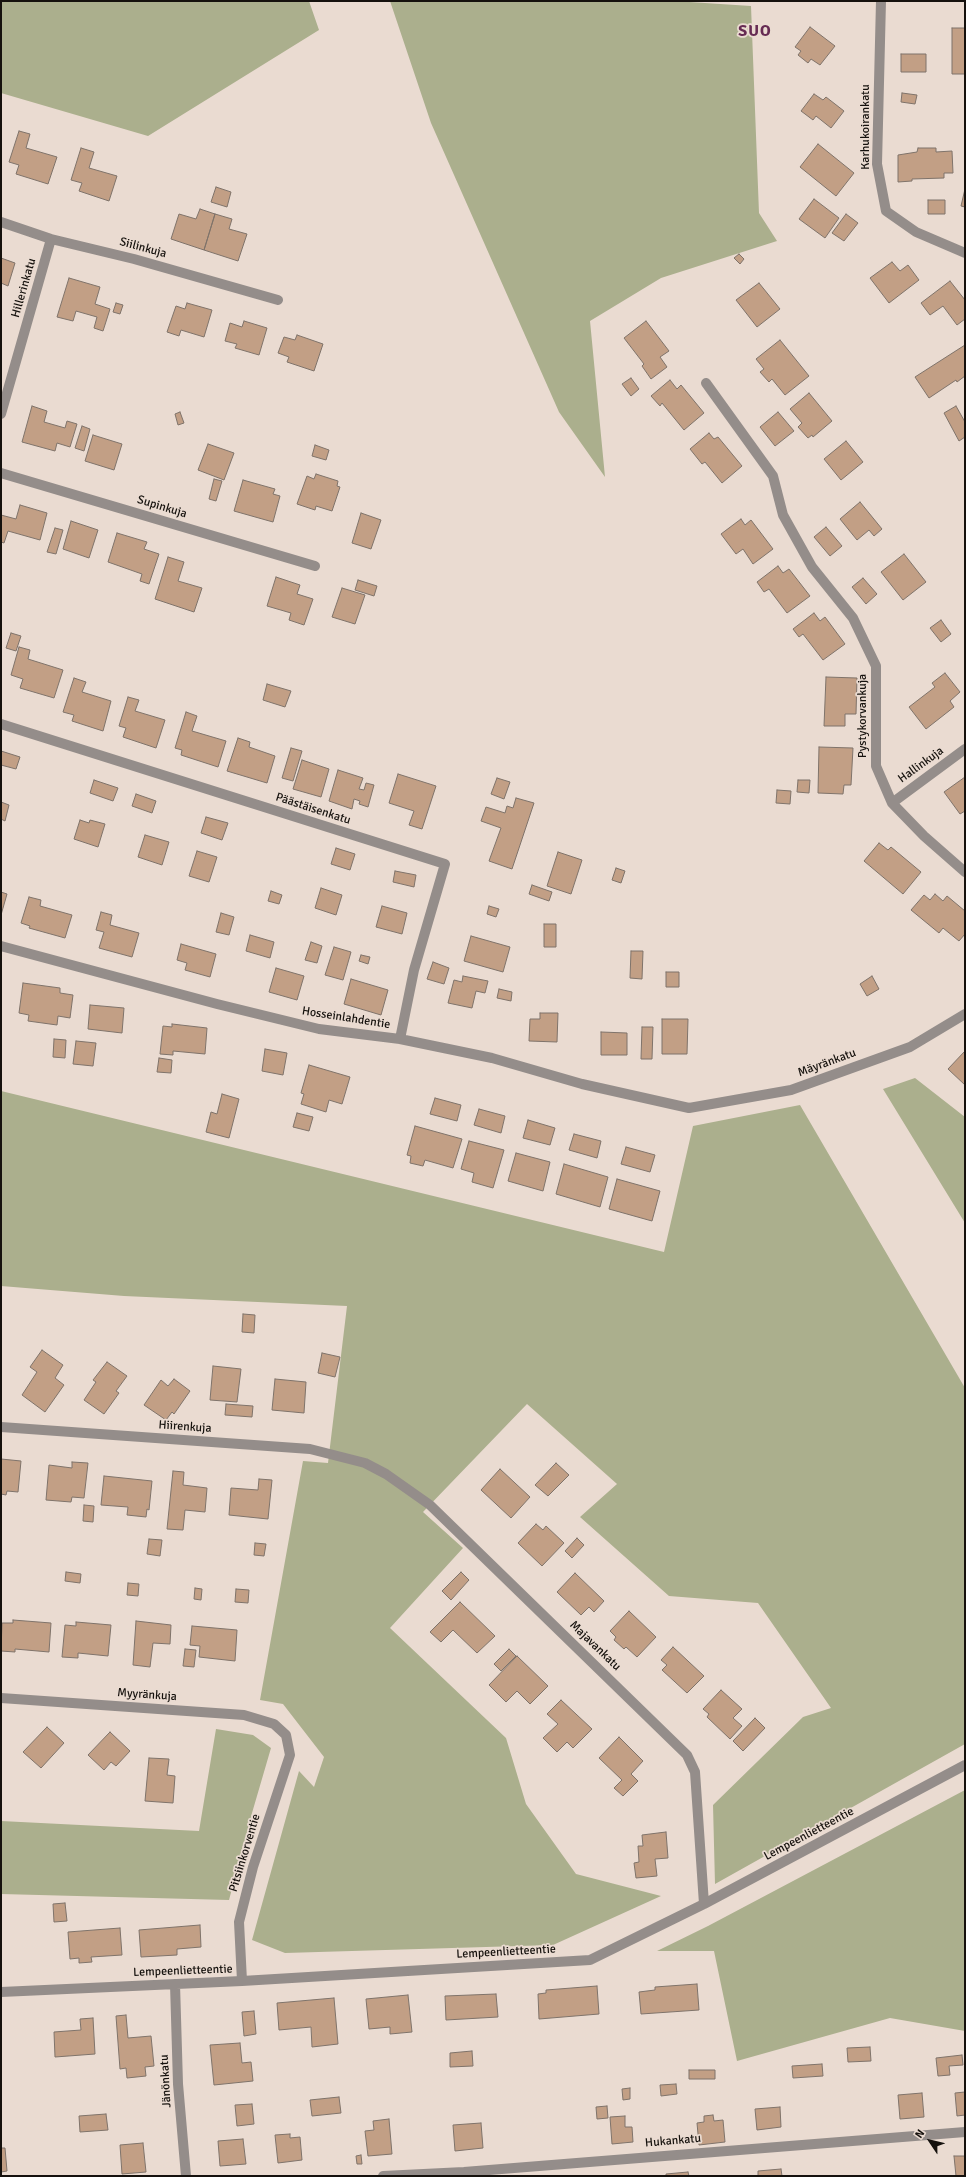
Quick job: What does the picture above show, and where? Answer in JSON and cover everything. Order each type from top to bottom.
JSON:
[{"type":"street","name":"Karhukoirankatu","points":[[882,1],[877,164],[886,211],[916,232],[965,253]]},
{"type":"street","name":"Siilinkuja","points":[[1,222],[51,239],[134,259],[278,300]]},
{"type":"street","name":"Hillerinkatu","points":[[1,414],[51,239]]},
{"type":"street","name":"Pystykorvankuja","points":[[706,383],[773,476],[783,515],[812,567],[854,618],[876,666],[876,766],[892,802],[924,836],[965,872]]},
{"type":"street","name":"Supinkuja","points":[[1,473],[315,566]]},
{"type":"street","name":"Päästäisenkatu","points":[[1,724],[445,864],[414,970],[400,1039]]},
{"type":"street","name":"Hallinkuja","points":[[892,802],[965,749]]},
{"type":"street","name":"Hosseinlahdentie","points":[[1,946],[209,1002],[319,1029],[400,1039],[492,1058],[582,1084],[689,1108]]},
{"type":"street","name":"Mäyränkatu","points":[[689,1108],[791,1090],[910,1047],[965,1014]]},
{"type":"street","name":"Hiirenkuja","points":[[1,1427],[310,1449],[365,1463]]},
{"type":"street","name":"Majavankatu","points":[[365,1463],[386,1474],[430,1506],[687,1755],[695,1772],[704,1904]]},
{"type":"street","name":"Myyränkuja","points":[[1,1698],[244,1715],[274,1724],[286,1735]]},
{"type":"street","name":"Pitsiinkorventie","points":[[242,1981],[239,1922],[253,1867],[290,1755],[286,1735]]},
{"type":"street","name":"Lempeenlietteentie","points":[[1,1992],[242,1981],[590,1960],[704,1904],[965,1765]]},
{"type":"street","name":"Jänönkatu","points":[[175,1984],[178,2084],[186,2176]]},
{"type":"street","name":"Hukankatu","points":[[383,2176],[464,2172],[965,2132]]},
{"type":"green space","points":[[1,1],[309,1],[319,30],[148,136],[1,93]]},
{"type":"green space","points":[[390,1],[674,1],[751,6],[759,213],[777,241],[661,278],[590,321],[605,477],[559,412],[431,123]]},
{"type":"green space","points":[[915,1078],[965,1117],[965,1223],[883,1089]]},
{"type":"green space","points":[[1,1091],[664,1252],[693,1126],[800,1105],[965,1388],[965,1744],[715,1884],[713,1805],[803,1717],[831,1708],[758,1603],[669,1596],[580,1517],[617,1484],[527,1404],[423,1512],[463,1548],[390,1628],[506,1738],[526,1804],[576,1874],[661,1896],[553,1945],[285,1953],[252,1940],[299,1771],[314,1787],[324,1757],[283,1704],[260,1700],[303,1461],[328,1463],[347,1306],[124,1296],[1,1286]]},
{"type":"green space","points":[[216,1729],[253,1735],[271,1748],[229,1900],[1,1894],[1,1821],[199,1831]]},
{"type":"green space","points":[[965,1790],[965,2031],[890,2018],[737,2061],[714,1951],[657,1951],[708,1926]]},
{"type":"building","points":[[810,27],[835,46],[820,65],[811,59],[808,63],[798,55],[801,51],[795,47]]},
{"type":"building","points":[[952,28],[965,28],[965,74],[952,74]]},
{"type":"building","points":[[901,54],[926,54],[926,72],[901,72]]},
{"type":"building","points":[[902,93],[917,95],[915,104],[901,102]]},
{"type":"building","points":[[814,94],[823,100],[826,97],[844,111],[831,128],[816,116],[813,120],[801,111]]},
{"type":"building","points":[[19,131],[30,134],[26,148],[57,157],[48,184],[16,174],[19,165],[9,162]]},
{"type":"building","points":[[818,144],[854,173],[836,196],[800,167]]},
{"type":"building","points":[[81,148],[94,152],[89,168],[117,176],[109,201],[79,191],[82,183],[71,180]]},
{"type":"building","points":[[918,148],[936,148],[936,152],[952,151],[953,173],[944,173],[944,178],[912,179],[912,181],[898,182],[898,155],[917,152]]},
{"type":"building","points":[[216,187],[231,192],[227,207],[211,202]]},
{"type":"building","points":[[965,189],[965,207],[961,206]]},
{"type":"building","points":[[814,199],[839,218],[825,238],[799,219]]},
{"type":"building","points":[[928,200],[945,200],[945,214],[928,214]]},
{"type":"building","points":[[200,209],[215,214],[204,250],[171,239],[179,214],[196,219]]},
{"type":"building","points":[[215,214],[232,219],[229,229],[247,234],[238,261],[204,250]]},
{"type":"building","points":[[846,214],[858,223],[844,241],[832,233]]},
{"type":"building","points":[[739,254],[744,259],[740,264],[734,258]]},
{"type":"building","points":[[1,258],[15,263],[8,286],[1,283]]},
{"type":"building","points":[[892,262],[900,271],[908,265],[919,280],[889,303],[870,278]]},
{"type":"building","points":[[69,278],[100,287],[95,304],[110,309],[103,331],[94,328],[97,317],[76,311],[73,321],[57,317]]},
{"type":"building","points":[[950,281],[965,300],[965,319],[957,325],[943,306],[930,315],[921,303]]},
{"type":"building","points":[[759,283],[780,309],[757,327],[736,300]]},
{"type":"building","points":[[116,303],[123,305],[120,314],[113,312]]},
{"type":"building","points":[[187,303],[212,310],[204,337],[181,330],[179,336],[167,332],[176,306],[185,309]]},
{"type":"building","points":[[244,321],[267,328],[259,355],[235,348],[237,344],[225,341],[230,323],[242,327]]},
{"type":"building","points":[[646,321],[669,351],[660,357],[667,367],[651,379],[642,366],[644,364],[624,338]]},
{"type":"building","points":[[297,335],[323,344],[314,371],[287,362],[289,357],[278,353],[284,337],[295,340]]},
{"type":"building","points":[[780,340],[809,376],[785,395],[772,379],[769,382],[760,372],[764,369],[756,359]]},
{"type":"building","points":[[965,345],[965,376],[957,382],[956,380],[929,398],[915,377]]},
{"type":"building","points":[[631,378],[639,389],[631,396],[622,384]]},
{"type":"building","points":[[670,380],[677,389],[681,385],[704,413],[684,430],[662,403],[660,406],[651,396]]},
{"type":"building","points":[[809,393],[832,421],[813,437],[812,435],[808,438],[798,427],[802,423],[790,409]]},
{"type":"building","points":[[32,406],[47,411],[44,422],[65,428],[67,421],[77,424],[70,447],[57,443],[55,451],[22,442]]},
{"type":"building","points":[[956,406],[965,422],[965,437],[959,441],[944,413]]},
{"type":"building","points":[[180,412],[184,423],[178,425],[175,414]]},
{"type":"building","points":[[778,412],[794,431],[775,446],[760,427]]},
{"type":"building","points":[[82,426],[90,429],[84,451],[75,448]]},
{"type":"building","points":[[709,433],[714,439],[718,437],[742,466],[722,483],[705,462],[702,464],[690,449]]},
{"type":"building","points":[[93,435],[122,444],[114,470],[85,461]]},
{"type":"building","points":[[846,441],[863,462],[841,480],[824,459]]},
{"type":"building","points":[[208,444],[234,453],[224,480],[198,470]]},
{"type":"building","points":[[315,445],[329,450],[326,460],[312,456]]},
{"type":"building","points":[[316,474],[338,481],[337,486],[340,487],[332,511],[316,506],[315,510],[297,504],[307,476],[314,479]]},
{"type":"building","points":[[214,479],[222,481],[216,501],[209,499]]},
{"type":"building","points":[[243,480],[275,489],[273,494],[280,496],[273,522],[234,511]]},
{"type":"building","points":[[860,502],[882,529],[874,536],[869,530],[857,540],[840,519]]},
{"type":"building","points":[[20,505],[47,513],[40,540],[8,531],[4,543],[1,542],[1,515],[16,519]]},
{"type":"building","points":[[361,513],[381,520],[371,549],[352,543]]},
{"type":"building","points":[[741,519],[745,525],[751,520],[773,549],[753,564],[743,549],[736,554],[721,534]]},
{"type":"building","points":[[71,521],[98,530],[89,558],[63,549]]},
{"type":"building","points":[[826,527],[842,546],[830,556],[814,537]]},
{"type":"building","points":[[55,528],[63,530],[56,554],[47,552]]},
{"type":"building","points":[[117,533],[147,542],[144,549],[159,554],[149,584],[140,581],[142,574],[108,562]]},
{"type":"building","points":[[904,554],[926,582],[903,600],[881,572]]},
{"type":"building","points":[[168,557],[184,562],[178,581],[202,588],[194,612],[155,599]]},
{"type":"building","points":[[778,566],[783,573],[789,569],[810,596],[787,613],[769,589],[764,592],[757,582]]},
{"type":"building","points":[[276,577],[300,585],[297,594],[313,599],[304,625],[289,620],[291,613],[267,606]]},
{"type":"building","points":[[863,578],[877,594],[866,604],[852,587]]},
{"type":"building","points":[[358,580],[377,586],[374,596],[355,590]]},
{"type":"building","points":[[342,588],[365,595],[355,624],[332,617]]},
{"type":"building","points":[[814,613],[820,621],[825,617],[845,644],[823,660],[803,634],[799,637],[793,629]]},
{"type":"building","points":[[941,620],[951,634],[941,642],[930,628]]},
{"type":"building","points":[[11,633],[21,636],[16,651],[6,648]]},
{"type":"building","points":[[19,647],[30,650],[28,659],[63,670],[54,698],[20,688],[23,679],[11,675]]},
{"type":"building","points":[[945,673],[960,692],[950,701],[954,707],[926,729],[909,707],[935,687],[932,683]]},
{"type":"building","points":[[826,677],[857,678],[856,714],[845,714],[845,726],[824,726]]},
{"type":"building","points":[[74,678],[86,682],[82,692],[111,701],[103,731],[72,721],[74,715],[63,712]]},
{"type":"building","points":[[267,684],[291,691],[285,707],[263,700]]},
{"type":"building","points":[[128,697],[139,700],[135,711],[165,720],[156,748],[123,737],[126,728],[119,726]]},
{"type":"building","points":[[186,712],[197,716],[192,731],[226,741],[218,767],[181,755],[182,750],[175,748]]},
{"type":"building","points":[[238,738],[250,742],[249,747],[275,756],[267,783],[227,771]]},
{"type":"building","points":[[819,747],[853,748],[851,785],[844,785],[843,794],[818,793]]},
{"type":"building","points":[[291,748],[302,751],[293,781],[282,778]]},
{"type":"building","points":[[1,751],[20,757],[16,769],[1,765]]},
{"type":"building","points":[[302,760],[329,769],[321,797],[293,789]]},
{"type":"building","points":[[338,770],[363,778],[359,789],[364,790],[366,783],[374,785],[368,807],[359,804],[360,801],[354,799],[352,809],[329,801]]},
{"type":"building","points":[[398,774],[436,786],[422,829],[409,825],[414,811],[389,803]]},
{"type":"building","points":[[965,777],[965,811],[960,814],[944,792]]},
{"type":"building","points":[[497,778],[510,782],[504,799],[491,794]]},
{"type":"building","points":[[94,780],[118,788],[113,801],[90,793]]},
{"type":"building","points":[[798,780],[810,780],[809,793],[797,792]]},
{"type":"building","points":[[777,790],[791,791],[790,804],[776,803]]},
{"type":"building","points":[[136,794],[156,801],[152,813],[132,806]]},
{"type":"building","points":[[516,798],[534,803],[512,869],[489,861],[501,828],[481,821],[486,807],[505,813],[507,806],[513,808]]},
{"type":"building","points":[[1,802],[9,805],[5,821],[1,819]]},
{"type":"building","points":[[206,817],[228,823],[222,840],[201,833]]},
{"type":"building","points":[[80,820],[89,823],[90,820],[105,824],[98,847],[74,839]]},
{"type":"building","points":[[145,835],[169,842],[162,865],[138,857]]},
{"type":"building","points":[[879,843],[888,850],[891,847],[921,872],[903,894],[864,861]]},
{"type":"building","points":[[336,848],[355,854],[350,870],[331,864]]},
{"type":"building","points":[[197,851],[217,857],[209,882],[189,876]]},
{"type":"building","points":[[558,852],[582,860],[571,894],[547,886]]},
{"type":"building","points":[[616,868],[625,871],[621,883],[612,880]]},
{"type":"building","points":[[395,871],[416,875],[414,887],[393,882]]},
{"type":"building","points":[[532,885],[552,892],[549,901],[529,894]]},
{"type":"building","points":[[321,888],[342,895],[336,915],[315,908]]},
{"type":"building","points":[[271,891],[282,895],[279,904],[268,901]]},
{"type":"building","points":[[1,892],[7,894],[1,915]]},
{"type":"building","points":[[935,894],[943,901],[947,896],[965,911],[965,934],[959,941],[943,928],[939,933],[911,910],[924,895],[930,900]]},
{"type":"building","points":[[29,897],[41,900],[40,906],[72,915],[65,938],[29,928],[30,926],[21,923]]},
{"type":"building","points":[[382,906],[407,913],[402,934],[376,927]]},
{"type":"building","points":[[489,906],[499,909],[496,917],[487,914]]},
{"type":"building","points":[[101,912],[112,915],[110,925],[139,933],[132,957],[99,948],[104,932],[96,930]]},
{"type":"building","points":[[221,913],[234,917],[229,935],[216,932]]},
{"type":"building","points":[[544,924],[556,924],[556,947],[544,947]]},
{"type":"building","points":[[250,935],[274,942],[270,958],[246,951]]},
{"type":"building","points":[[471,936],[510,947],[503,972],[464,961]]},
{"type":"building","points":[[311,942],[322,946],[317,963],[305,960]]},
{"type":"building","points":[[181,944],[216,954],[210,977],[185,970],[187,963],[177,960]]},
{"type":"building","points":[[334,947],[351,952],[343,980],[325,975]]},
{"type":"building","points":[[631,951],[643,951],[642,979],[630,978]]},
{"type":"building","points":[[361,955],[370,957],[368,964],[359,961]]},
{"type":"building","points":[[433,962],[449,968],[444,984],[427,979]]},
{"type":"building","points":[[276,968],[304,976],[297,1000],[269,992]]},
{"type":"building","points":[[666,972],[679,972],[679,987],[666,987]]},
{"type":"building","points":[[463,976],[488,981],[485,993],[476,991],[472,1008],[448,1003],[454,980],[462,982]]},
{"type":"building","points":[[872,976],[879,989],[867,996],[860,984]]},
{"type":"building","points":[[351,979],[388,990],[381,1015],[344,1004]]},
{"type":"building","points":[[23,983],[60,988],[60,993],[73,995],[70,1018],[58,1016],[57,1025],[28,1021],[29,1015],[19,1013]]},
{"type":"building","points":[[499,989],[512,992],[511,1001],[497,998]]},
{"type":"building","points":[[90,1005],[124,1008],[122,1033],[88,1029]]},
{"type":"building","points":[[540,1013],[558,1013],[557,1042],[529,1041],[530,1019],[540,1019]]},
{"type":"building","points":[[662,1019],[688,1019],[687,1054],[662,1054]]},
{"type":"building","points":[[172,1024],[207,1028],[205,1054],[173,1051],[173,1055],[160,1054],[163,1026],[172,1027]]},
{"type":"building","points":[[642,1027],[653,1027],[652,1059],[641,1059]]},
{"type":"building","points":[[601,1032],[627,1033],[627,1055],[601,1055]]},
{"type":"building","points":[[54,1039],[66,1040],[65,1058],[53,1057]]},
{"type":"building","points":[[76,1041],[96,1043],[93,1066],[73,1064]]},
{"type":"building","points":[[265,1049],[287,1053],[283,1075],[262,1071]]},
{"type":"building","points":[[965,1051],[965,1085],[948,1069]]},
{"type":"building","points":[[159,1058],[172,1060],[171,1073],[157,1072]]},
{"type":"building","points":[[309,1065],[350,1077],[342,1104],[329,1100],[326,1112],[301,1104],[304,1094],[301,1093]]},
{"type":"building","points":[[222,1094],[239,1099],[229,1138],[206,1132],[211,1112],[217,1114]]},
{"type":"building","points":[[435,1098],[461,1105],[457,1121],[430,1114]]},
{"type":"building","points":[[479,1109],[505,1116],[501,1133],[474,1125]]},
{"type":"building","points":[[297,1113],[313,1117],[309,1131],[293,1127]]},
{"type":"building","points":[[528,1120],[555,1128],[550,1145],[523,1138]]},
{"type":"building","points":[[415,1126],[462,1139],[453,1168],[425,1160],[423,1166],[410,1163],[411,1156],[407,1155]]},
{"type":"building","points":[[574,1134],[601,1141],[597,1158],[569,1150]]},
{"type":"building","points":[[469,1141],[504,1150],[493,1188],[472,1182],[474,1173],[461,1169]]},
{"type":"building","points":[[626,1147],[655,1155],[650,1172],[621,1164]]},
{"type":"building","points":[[516,1153],[550,1162],[543,1191],[508,1181]]},
{"type":"building","points":[[564,1164],[608,1177],[600,1207],[556,1194]]},
{"type":"building","points":[[617,1179],[660,1191],[652,1221],[609,1209]]},
{"type":"building","points":[[243,1314],[255,1315],[254,1333],[242,1332]]},
{"type":"building","points":[[42,1350],[63,1365],[55,1378],[64,1385],[45,1412],[22,1395],[37,1372],[30,1367]]},
{"type":"building","points":[[322,1353],[340,1357],[335,1377],[318,1373]]},
{"type":"building","points":[[107,1362],[127,1376],[116,1391],[119,1393],[104,1414],[84,1400],[96,1382],[93,1380]]},
{"type":"building","points":[[213,1366],[241,1369],[237,1402],[210,1400]]},
{"type":"building","points":[[174,1379],[190,1391],[174,1414],[172,1412],[166,1420],[144,1405],[161,1380],[168,1386]]},
{"type":"building","points":[[275,1379],[306,1382],[304,1413],[272,1410]]},
{"type":"building","points":[[226,1404],[253,1406],[252,1417],[225,1415]]},
{"type":"building","points":[[1,1459],[21,1461],[18,1492],[7,1491],[6,1495],[1,1494]]},
{"type":"building","points":[[72,1462],[88,1463],[84,1498],[72,1497],[71,1502],[46,1500],[49,1465],[72,1468]]},
{"type":"building","points":[[556,1463],[569,1475],[548,1496],[535,1485]]},
{"type":"building","points":[[500,1469],[530,1497],[511,1518],[481,1490]]},
{"type":"building","points":[[173,1471],[184,1472],[183,1485],[207,1488],[205,1512],[185,1510],[183,1530],[167,1529]]},
{"type":"building","points":[[104,1476],[152,1481],[149,1510],[147,1509],[146,1517],[127,1515],[128,1507],[101,1505]]},
{"type":"building","points":[[259,1479],[272,1480],[268,1519],[229,1515],[231,1488],[258,1490]]},
{"type":"building","points":[[84,1505],[94,1506],[93,1522],[83,1521]]},
{"type":"building","points":[[536,1524],[543,1530],[546,1526],[564,1543],[542,1566],[518,1543]]},
{"type":"building","points":[[577,1538],[584,1545],[572,1558],[565,1551]]},
{"type":"building","points":[[149,1539],[162,1540],[160,1556],[147,1554]]},
{"type":"building","points":[[255,1543],[266,1544],[264,1556],[254,1555]]},
{"type":"building","points":[[66,1572],[81,1574],[80,1583],[65,1581]]},
{"type":"building","points":[[461,1572],[469,1580],[451,1600],[442,1591]]},
{"type":"building","points":[[575,1573],[604,1601],[594,1612],[589,1607],[581,1615],[557,1592]]},
{"type":"building","points":[[128,1583],[139,1584],[138,1596],[127,1595]]},
{"type":"building","points":[[195,1588],[202,1589],[201,1600],[194,1599]]},
{"type":"building","points":[[236,1589],[249,1590],[248,1603],[235,1602]]},
{"type":"building","points":[[460,1602],[495,1636],[477,1653],[453,1630],[441,1642],[430,1632]]},
{"type":"building","points":[[629,1611],[656,1637],[637,1657],[626,1647],[624,1649],[614,1640],[616,1637],[610,1631]]},
{"type":"building","points":[[13,1620],[51,1623],[49,1652],[15,1649],[15,1652],[1,1651],[2,1623],[13,1623]]},
{"type":"building","points":[[136,1621],[171,1625],[170,1644],[153,1643],[150,1667],[133,1665]]},
{"type":"building","points":[[76,1622],[111,1625],[108,1656],[78,1653],[78,1658],[62,1657],[65,1625],[76,1626]]},
{"type":"building","points":[[192,1626],[237,1630],[235,1661],[199,1657],[200,1646],[190,1645]]},
{"type":"building","points":[[673,1647],[704,1676],[687,1693],[662,1670],[667,1665],[661,1660]]},
{"type":"building","points":[[185,1649],[196,1650],[194,1667],[183,1666]]},
{"type":"building","points":[[509,1649],[516,1656],[501,1671],[494,1664]]},
{"type":"building","points":[[517,1656],[548,1686],[530,1704],[517,1691],[506,1702],[489,1685]]},
{"type":"building","points":[[721,1690],[742,1709],[733,1718],[742,1726],[730,1739],[707,1717],[709,1714],[703,1709]]},
{"type":"building","points":[[561,1700],[592,1729],[573,1748],[567,1742],[557,1752],[543,1738],[558,1724],[547,1714]]},
{"type":"building","points":[[755,1718],[765,1728],[743,1751],[733,1741]]},
{"type":"building","points":[[47,1727],[64,1743],[41,1768],[23,1752]]},
{"type":"building","points":[[110,1732],[130,1751],[116,1766],[111,1762],[104,1770],[88,1755]]},
{"type":"building","points":[[619,1737],[643,1761],[631,1774],[638,1781],[623,1796],[614,1788],[622,1780],[599,1758]]},
{"type":"building","points":[[149,1758],[169,1759],[167,1775],[175,1776],[173,1803],[145,1801]]},
{"type":"building","points":[[666,1832],[668,1858],[655,1859],[657,1876],[636,1878],[634,1863],[639,1862],[638,1846],[643,1846],[642,1835]]},
{"type":"building","points":[[65,1903],[67,1921],[54,1922],[53,1904]]},
{"type":"building","points":[[200,1925],[201,1947],[177,1949],[177,1955],[141,1957],[139,1930]]},
{"type":"building","points":[[120,1928],[122,1955],[91,1957],[92,1962],[79,1963],[79,1958],[70,1959],[68,1932]]},
{"type":"building","points":[[697,1984],[699,2010],[641,2014],[639,1992],[655,1990],[655,1987]]},
{"type":"building","points":[[597,1986],[599,2014],[539,2019],[538,1994],[546,1993],[546,1990]]},
{"type":"building","points":[[496,1994],[498,2017],[446,2020],[445,1996]]},
{"type":"building","points":[[408,1995],[412,2032],[390,2034],[390,2027],[369,2029],[366,1999]]},
{"type":"building","points":[[334,1998],[338,2044],[312,2047],[311,2027],[279,2030],[277,2003]]},
{"type":"building","points":[[254,2011],[256,2034],[244,2036],[242,2012]]},
{"type":"building","points":[[126,2015],[128,2038],[151,2036],[154,2066],[145,2067],[146,2076],[127,2078],[126,2068],[120,2069],[116,2016]]},
{"type":"building","points":[[93,2018],[95,2054],[55,2057],[54,2032],[81,2030],[80,2019]]},
{"type":"building","points":[[240,2043],[242,2063],[251,2062],[253,2081],[214,2085],[210,2045]]},
{"type":"building","points":[[870,2047],[871,2061],[848,2062],[847,2048]]},
{"type":"building","points":[[472,2051],[473,2066],[450,2067],[450,2053]]},
{"type":"building","points":[[962,2055],[963,2065],[949,2066],[950,2075],[938,2076],[936,2058]]},
{"type":"building","points":[[822,2064],[823,2076],[793,2078],[792,2066]]},
{"type":"building","points":[[689,2070],[715,2070],[715,2079],[689,2079]]},
{"type":"building","points":[[676,2084],[677,2094],[661,2096],[660,2085]]},
{"type":"building","points":[[630,2088],[630,2099],[623,2100],[622,2089]]},
{"type":"building","points":[[965,2092],[965,2115],[957,2116],[955,2093]]},
{"type":"building","points":[[922,2093],[924,2117],[900,2119],[898,2095]]},
{"type":"building","points":[[339,2097],[341,2113],[312,2116],[310,2100]]},
{"type":"building","points":[[252,2104],[254,2124],[237,2126],[235,2105]]},
{"type":"building","points":[[607,2106],[608,2118],[597,2119],[596,2107]]},
{"type":"building","points":[[780,2107],[781,2127],[757,2130],[755,2109]]},
{"type":"building","points":[[106,2114],[108,2130],[80,2132],[79,2116]]},
{"type":"building","points":[[713,2115],[714,2121],[723,2120],[725,2142],[699,2145],[697,2123],[704,2122],[704,2116]]},
{"type":"building","points":[[625,2116],[625,2127],[632,2127],[633,2142],[612,2144],[610,2117]]},
{"type":"building","points":[[389,2119],[392,2154],[368,2156],[365,2131],[374,2130],[373,2121]]},
{"type":"building","points":[[481,2123],[483,2148],[455,2151],[453,2125]]},
{"type":"building","points":[[290,2134],[290,2138],[300,2137],[302,2160],[278,2163],[275,2135]]},
{"type":"building","points":[[243,2139],[246,2164],[220,2166],[218,2141]]},
{"type":"building","points":[[143,2143],[146,2172],[122,2174],[120,2145]]},
{"type":"building","points":[[1,2148],[5,2148],[7,2171],[1,2172]]},
{"type":"building","points":[[361,2155],[362,2164],[357,2164],[356,2156]]},
{"type":"building","points":[[954,2156],[965,2156],[965,2176],[956,2176]]},
{"type":"building","points":[[781,2169],[782,2176],[758,2176],[758,2171]]},
{"type":"building","points":[[688,2172],[689,2176],[666,2176],[666,2174]]},
{"type":"district","name":"SUO","points":[[755,32]]}]
